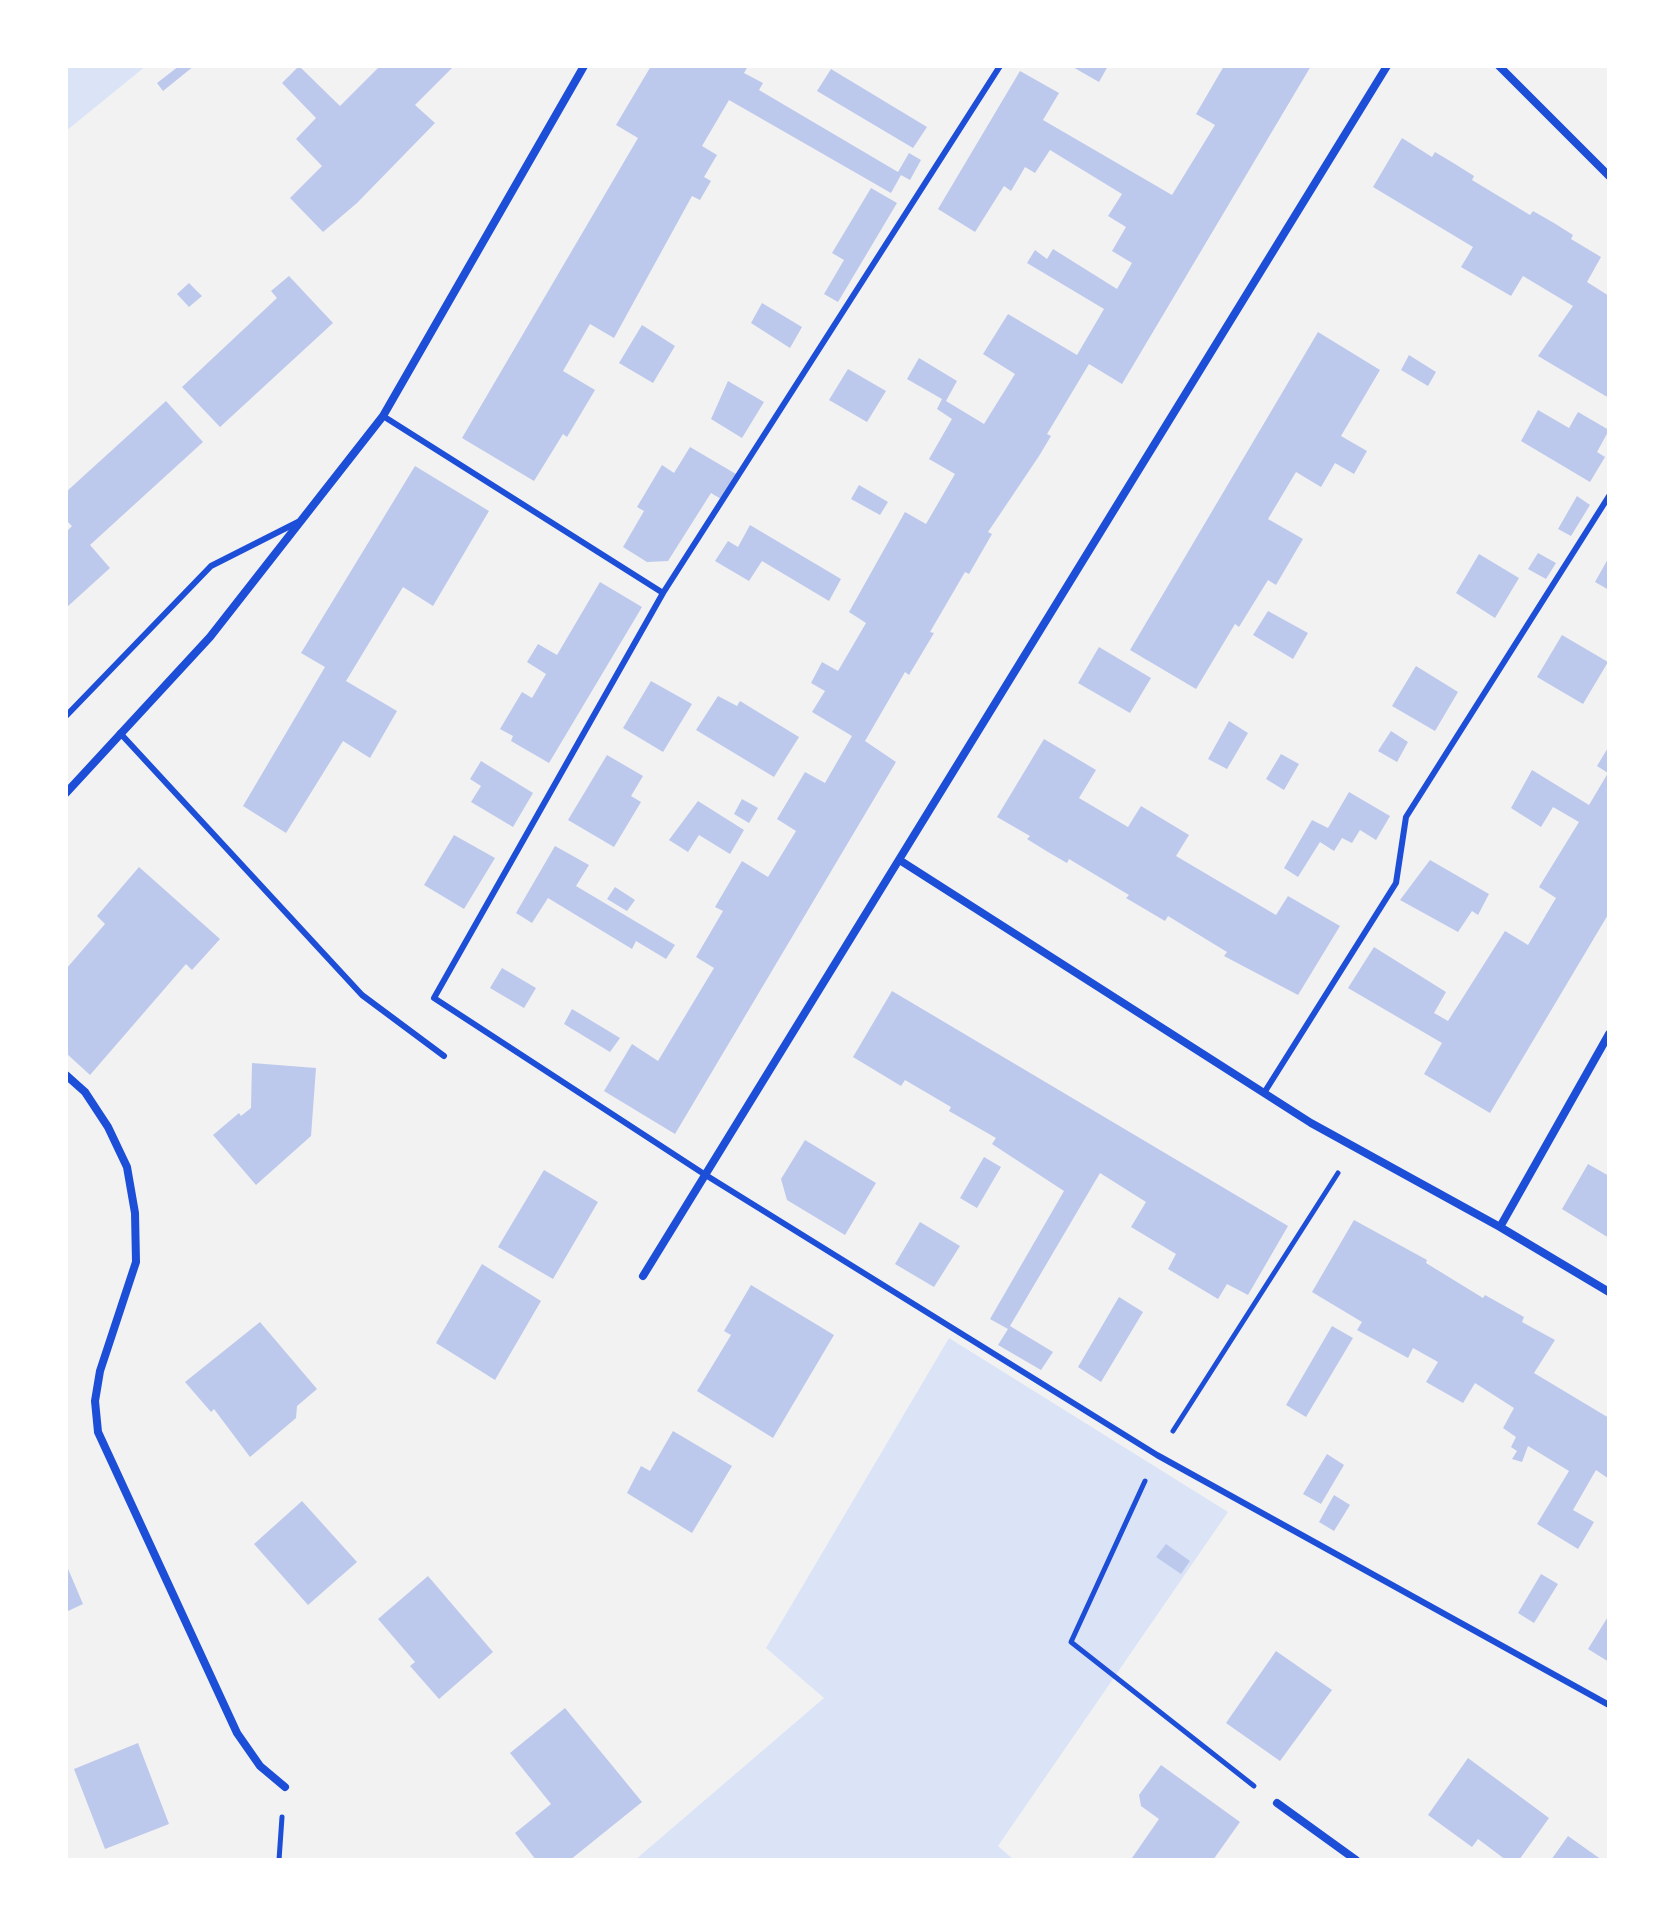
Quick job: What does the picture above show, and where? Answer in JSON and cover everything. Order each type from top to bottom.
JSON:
[{"type":"street","points":[[66,793],[210,637],[383,416],[584,66]]},
{"type":"street","points":[[643,1276],[901,861],[1387,66]]},
{"type":"street","points":[[1499,66],[1609,176]]},
{"type":"street","points":[[901,861],[1354,1149],[1500,1227],[1609,1292]]},
{"type":"street","points":[[1500,1227],[1609,1034]]},
{"type":"street","points":[[66,1075],[85,1092],[108,1127],[127,1167],[135,1213],[136,1262],[100,1371],[95,1401],[98,1432],[237,1733],[260,1766],[285,1787]]},
{"type":"street","points":[[1277,1803],[1356,1860]]},
{"type":"lane","points":[[1000,66],[663,593],[434,998],[704,1174],[1157,1455],[1609,1705]]},
{"type":"lane","points":[[383,416],[663,593]]},
{"type":"lane","points":[[1264,1093],[1396,883],[1406,817],[1609,496]]},
{"type":"lane","points":[[66,716],[211,566],[302,521]]},
{"type":"lane","points":[[120,733],[362,995],[444,1056]]},
{"type":"path","points":[[279,1860],[285,1787]]},
{"type":"shaded area","points":[[66,66],[146,66],[66,131]]},
{"type":"shaded area","points":[[949,1338],[1228,1512],[998,1846],[1014,1860],[635,1860],[824,1698],[766,1648]]},
{"type":"building","points":[[179,66],[194,66],[163,91],[157,83]]},
{"type":"building","points":[[299,66],[340,106],[380,66],[454,66],[415,105],[435,123],[357,203],[323,232],[290,198],[322,166],[296,139],[316,118],[282,83]]},
{"type":"building","points":[[651,66],[748,66],[744,73],[763,83],[759,90],[898,172],[909,153],[921,160],[910,180],[901,175],[891,193],[729,100],[702,146],[717,155],[704,177],[711,181],[700,200],[692,196],[614,338],[590,324],[563,371],[595,390],[567,437],[563,434],[534,481],[462,438],[638,138],[616,125]]},
{"type":"building","points":[[1071,66],[1108,66],[1099,82]]},
{"type":"building","points":[[1224,66],[1311,66],[1122,384],[1089,364],[1047,434],[1051,436],[1039,456],[988,532],[992,534],[969,574],[965,572],[930,632],[934,633],[909,675],[905,672],[865,741],[896,762],[675,1134],[604,1091],[632,1044],[658,1061],[714,968],[696,957],[723,911],[715,907],[742,861],[768,877],[796,831],[777,819],[805,772],[825,783],[852,736],[812,712],[825,691],[811,683],[822,662],[838,671],[866,623],[849,612],[905,512],[926,524],[955,474],[929,459],[952,419],[937,409],[942,399],[907,379],[919,358],[957,381],[946,401],[984,424],[1015,374],[983,354],[1008,314],[1077,355],[1104,309],[1027,263],[1035,250],[1047,259],[1053,249],[1117,289],[1132,263],[1112,251],[1126,227],[1108,216],[1122,194],[1050,150],[1035,173],[1025,167],[1011,191],[1004,186],[975,232],[938,209],[1020,71],[1059,93],[1043,120],[1172,195],[1215,125],[1196,114]]},
{"type":"building","points":[[831,69],[927,127],[913,148],[817,91]]},
{"type":"building","points":[[1402,138],[1432,157],[1435,152],[1455,164],[1474,176],[1472,180],[1530,215],[1533,211],[1554,223],[1573,235],[1571,239],[1601,257],[1587,282],[1609,296],[1609,398],[1538,356],[1573,306],[1523,276],[1511,296],[1461,267],[1473,247],[1373,187]]},
{"type":"building","points":[[871,188],[897,203],[838,302],[824,294],[844,260],[832,253]]},
{"type":"building","points":[[289,276],[333,323],[220,427],[182,387],[277,298],[271,291]]},
{"type":"building","points":[[189,283],[202,296],[189,307],[177,294]]},
{"type":"building","points":[[762,303],[802,327],[790,348],[751,323]]},
{"type":"building","points":[[642,325],[675,346],[653,383],[619,363]]},
{"type":"building","points":[[1318,332],[1380,370],[1341,436],[1367,451],[1354,474],[1335,463],[1321,487],[1296,472],[1268,519],[1303,539],[1276,585],[1268,580],[1239,627],[1235,624],[1196,689],[1130,650]]},
{"type":"building","points":[[1409,355],[1436,372],[1428,386],[1401,370]]},
{"type":"building","points":[[848,369],[886,391],[867,422],[829,400]]},
{"type":"building","points":[[728,381],[764,402],[742,438],[711,419]]},
{"type":"building","points":[[166,401],[203,442],[90,545],[110,568],[66,608],[66,532],[72,526],[66,520],[66,492]]},
{"type":"building","points":[[1538,410],[1569,428],[1578,412],[1609,430],[1597,452],[1605,457],[1590,482],[1521,441]]},
{"type":"building","points":[[690,447],[736,474],[721,499],[711,493],[668,561],[647,562],[623,547],[644,511],[637,507],[662,465],[674,473]]},
{"type":"building","points":[[415,466],[489,511],[433,606],[403,587],[346,681],[397,711],[370,758],[343,741],[286,833],[243,806],[325,667],[301,653]]},
{"type":"building","points":[[859,485],[888,502],[880,515],[851,499]]},
{"type":"building","points":[[1577,496],[1590,505],[1571,536],[1558,529]]},
{"type":"building","points":[[750,525],[841,579],[829,601],[762,561],[749,581],[715,561],[728,541],[738,547]]},
{"type":"building","points":[[1538,553],[1556,563],[1546,579],[1528,569]]},
{"type":"building","points":[[1479,554],[1519,578],[1495,618],[1456,593]]},
{"type":"building","points":[[1609,557],[1609,590],[1595,582]]},
{"type":"building","points":[[600,582],[642,607],[549,763],[511,741],[513,736],[500,729],[522,692],[532,698],[546,674],[527,662],[538,644],[557,655]]},
{"type":"building","points":[[1268,611],[1308,633],[1293,659],[1253,635]]},
{"type":"building","points":[[1562,635],[1608,662],[1583,704],[1537,677]]},
{"type":"building","points":[[1099,647],[1151,678],[1130,713],[1078,683]]},
{"type":"building","points":[[1416,666],[1458,692],[1435,731],[1392,706]]},
{"type":"building","points":[[651,681],[692,704],[663,752],[623,728]]},
{"type":"building","points":[[718,696],[737,706],[740,701],[799,737],[774,777],[696,730]]},
{"type":"building","points":[[1229,721],[1248,733],[1227,769],[1208,759]]},
{"type":"building","points":[[1391,731],[1408,742],[1397,762],[1378,751]]},
{"type":"building","points":[[1044,739],[1096,770],[1079,798],[1128,827],[1141,806],[1189,835],[1176,856],[1276,915],[1288,896],[1340,926],[1298,995],[1224,956],[1227,952],[1168,916],[1165,921],[1126,898],[1129,895],[1069,859],[1067,863],[1048,852],[1027,839],[1030,836],[997,817]]},
{"type":"building","points":[[1609,746],[1609,913],[1490,1113],[1424,1074],[1442,1043],[1348,988],[1374,947],[1446,992],[1434,1013],[1448,1021],[1505,931],[1528,945],[1556,898],[1539,887],[1579,822],[1553,807],[1541,827],[1511,808],[1532,770],[1589,805],[1608,773],[1597,766]]},
{"type":"building","points":[[1281,754],[1299,764],[1284,790],[1266,779]]},
{"type":"building","points":[[607,755],[643,776],[631,796],[641,802],[614,847],[568,820]]},
{"type":"building","points":[[481,761],[533,793],[513,827],[471,802],[481,786],[470,779]]},
{"type":"building","points":[[1349,792],[1390,816],[1376,840],[1360,830],[1352,843],[1342,838],[1334,851],[1320,842],[1298,877],[1284,868],[1312,820],[1328,828]]},
{"type":"building","points":[[742,799],[758,808],[749,823],[734,814]]},
{"type":"building","points":[[698,801],[744,830],[730,854],[699,835],[688,852],[669,840]]},
{"type":"building","points":[[454,835],[495,858],[464,909],[424,885]]},
{"type":"building","points":[[555,846],[589,865],[576,886],[675,945],[666,959],[636,941],[632,949],[548,898],[532,923],[516,913]]},
{"type":"building","points":[[1430,860],[1489,894],[1478,915],[1472,911],[1458,932],[1400,900]]},
{"type":"building","points":[[139,867],[220,939],[192,970],[186,964],[90,1075],[66,1053],[66,969],[105,924],[97,916]]},
{"type":"building","points":[[615,887],[635,900],[627,911],[607,899]]},
{"type":"building","points":[[502,968],[536,988],[524,1008],[490,988]]},
{"type":"building","points":[[892,991],[1288,1226],[1248,1295],[1227,1284],[1218,1299],[1168,1269],[1176,1254],[1131,1227],[1146,1202],[1100,1173],[1010,1326],[1053,1352],[1041,1370],[998,1345],[1008,1329],[990,1319],[1064,1191],[992,1144],[996,1138],[949,1111],[951,1107],[905,1080],[901,1086],[853,1057]]},
{"type":"building","points":[[572,1009],[620,1038],[610,1052],[564,1024]]},
{"type":"building","points":[[252,1063],[316,1068],[311,1136],[256,1185],[213,1135],[239,1113],[241,1116],[251,1108]]},
{"type":"building","points":[[805,1140],[876,1183],[845,1235],[787,1200],[781,1179]]},
{"type":"building","points":[[984,1157],[1001,1167],[977,1208],[960,1198]]},
{"type":"building","points":[[1588,1164],[1609,1176],[1609,1238],[1562,1209]]},
{"type":"building","points":[[544,1170],[598,1202],[553,1279],[498,1247]]},
{"type":"building","points":[[1354,1220],[1427,1260],[1426,1263],[1483,1298],[1485,1295],[1524,1317],[1522,1322],[1555,1340],[1534,1373],[1609,1418],[1609,1479],[1596,1470],[1573,1510],[1594,1522],[1578,1549],[1537,1524],[1569,1471],[1528,1446],[1522,1462],[1512,1459],[1517,1451],[1511,1447],[1516,1437],[1503,1428],[1514,1408],[1475,1383],[1463,1403],[1426,1382],[1438,1362],[1413,1348],[1408,1358],[1357,1330],[1362,1322],[1312,1292]]},
{"type":"building","points":[[920,1222],[960,1246],[934,1287],[895,1264]]},
{"type":"building","points":[[482,1264],[541,1301],[495,1380],[436,1343]]},
{"type":"building","points":[[751,1285],[834,1335],[773,1438],[697,1391],[731,1335],[724,1331]]},
{"type":"building","points":[[1119,1297],[1143,1312],[1101,1382],[1078,1367]]},
{"type":"building","points":[[260,1322],[317,1389],[297,1406],[296,1418],[250,1457],[214,1409],[211,1412],[185,1382]]},
{"type":"building","points":[[1332,1326],[1353,1338],[1306,1417],[1286,1405]]},
{"type":"building","points":[[673,1431],[732,1466],[692,1533],[627,1493],[641,1466],[650,1471]]},
{"type":"building","points":[[1327,1454],[1344,1465],[1321,1504],[1303,1494]]},
{"type":"building","points":[[1334,1495],[1350,1505],[1334,1531],[1319,1522]]},
{"type":"building","points":[[302,1501],[357,1562],[308,1605],[254,1544]]},
{"type":"building","points":[[1166,1544],[1190,1561],[1181,1574],[1156,1557]]},
{"type":"building","points":[[66,1564],[83,1604],[66,1612]]},
{"type":"building","points":[[1541,1574],[1558,1584],[1534,1623],[1518,1613]]},
{"type":"building","points":[[428,1576],[493,1652],[439,1699],[410,1666],[415,1662],[378,1619]]},
{"type":"building","points":[[1609,1615],[1609,1662],[1588,1649]]},
{"type":"building","points":[[1276,1651],[1332,1690],[1280,1761],[1226,1723]]},
{"type":"building","points":[[565,1708],[642,1802],[570,1860],[536,1860],[515,1833],[551,1804],[510,1753]]},
{"type":"building","points":[[138,1743],[169,1824],[105,1849],[74,1769]]},
{"type":"building","points":[[1468,1758],[1549,1818],[1519,1860],[1506,1860],[1478,1839],[1472,1847],[1428,1815]]},
{"type":"building","points":[[1161,1765],[1240,1822],[1213,1860],[1132,1858],[1159,1819],[1141,1806],[1139,1795]]},
{"type":"building","points":[[1568,1836],[1602,1860],[1551,1860]]}]
